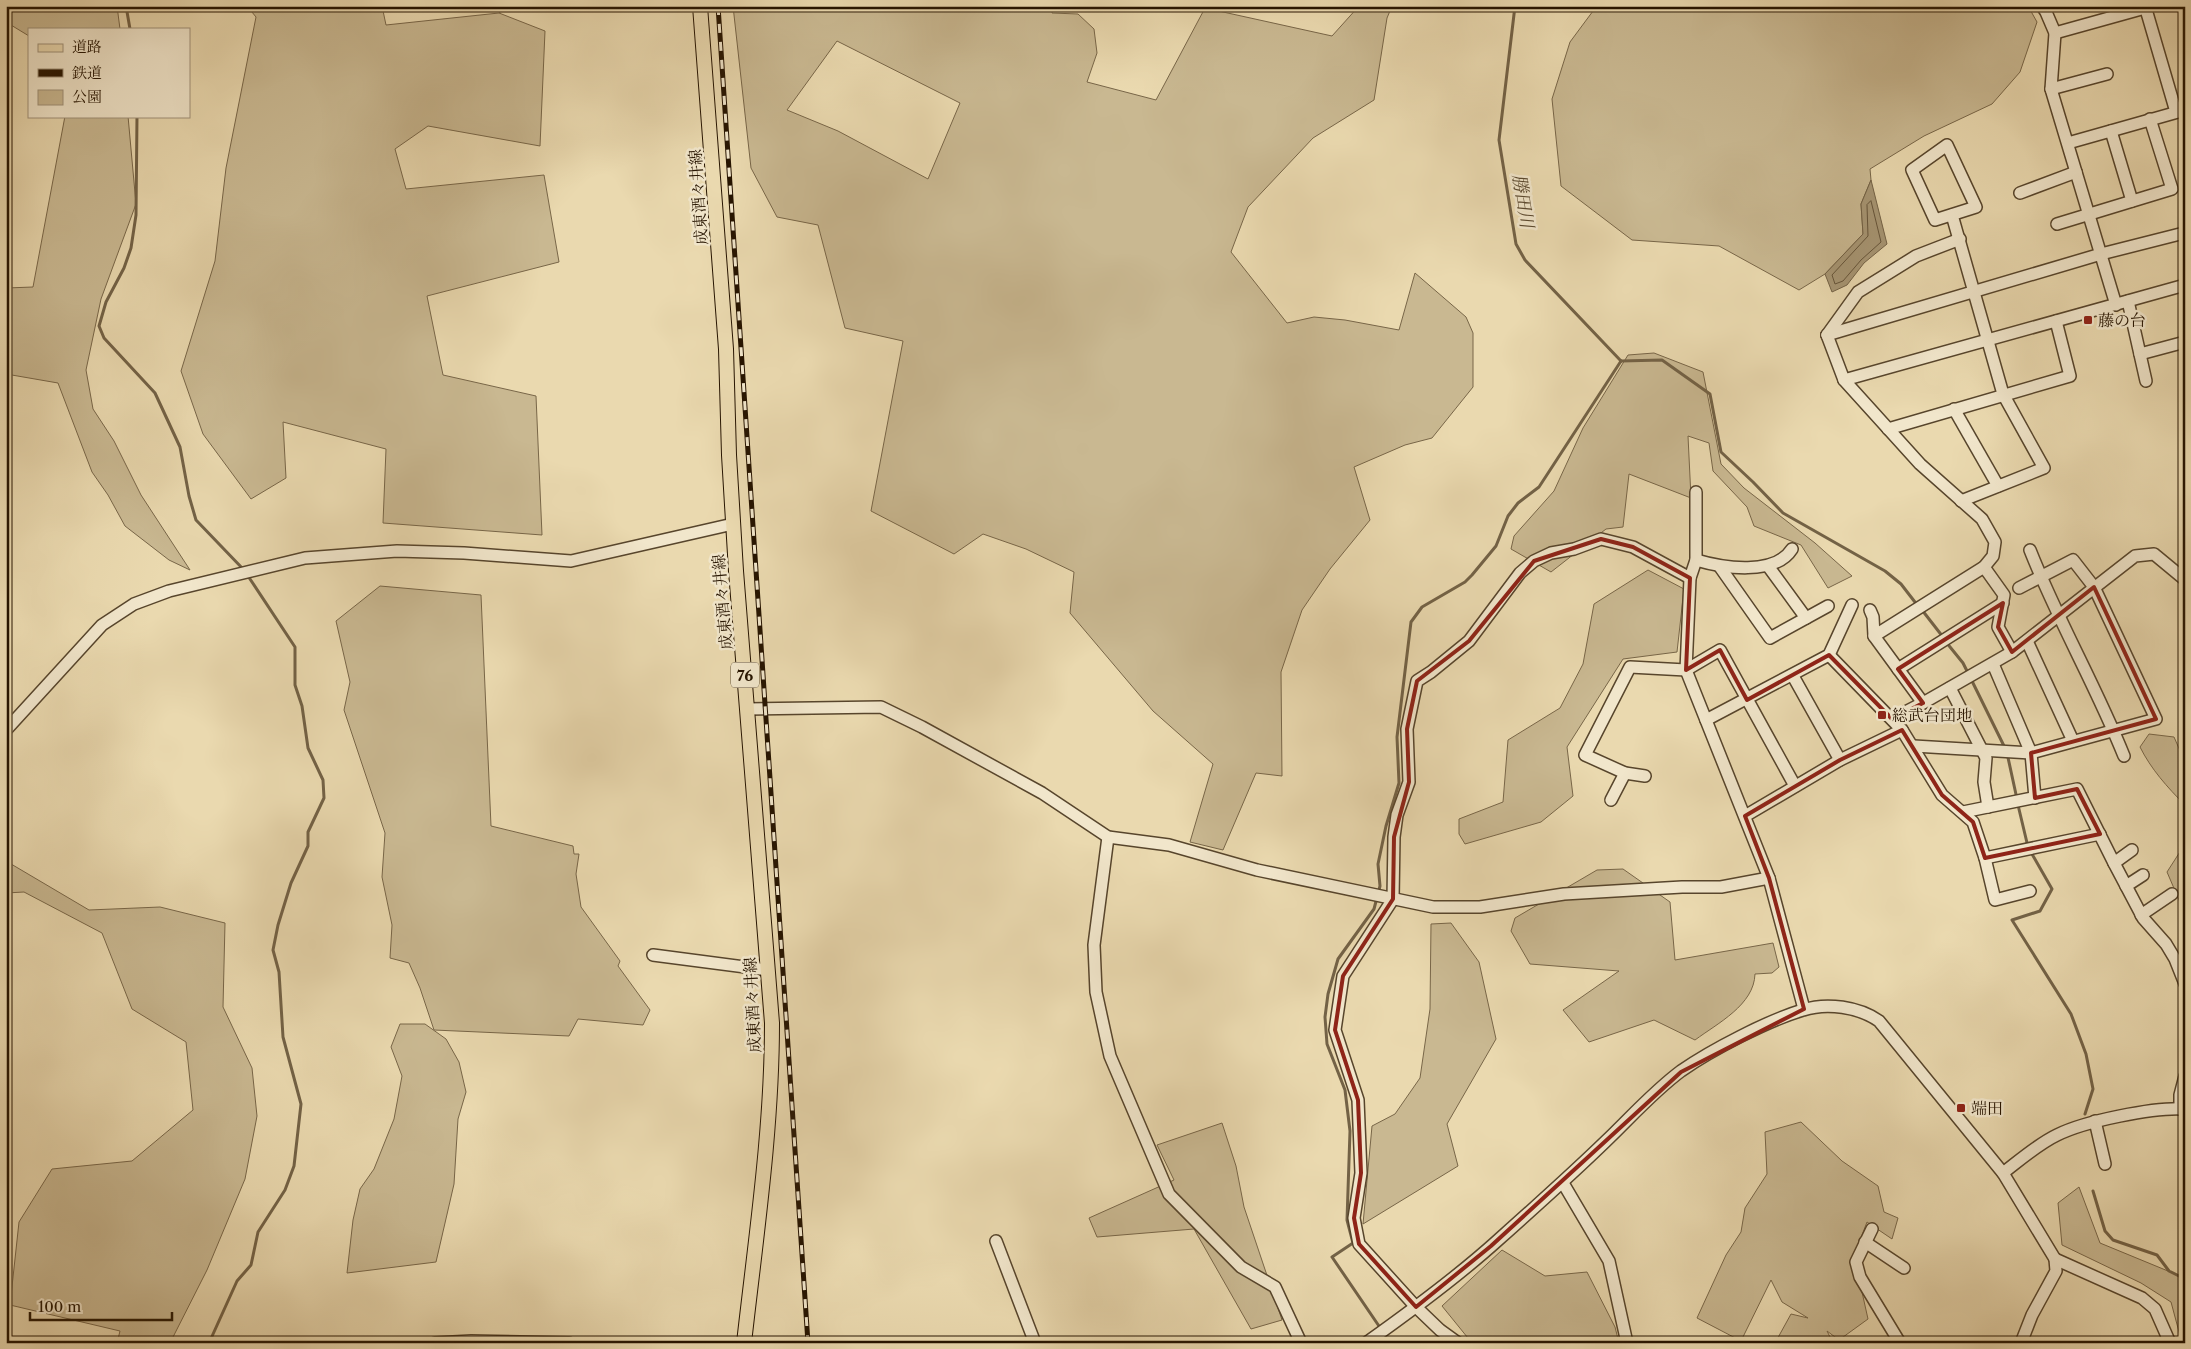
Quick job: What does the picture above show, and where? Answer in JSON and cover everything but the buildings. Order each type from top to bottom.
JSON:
[{"type":"main road","name":"成東酒々井線","points":[[700,6],[726,349],[733,524],[772,1023],[772,1078],[769,1122],[744,1343]]},
{"type":"street","points":[[2042,6],[2055,33],[2051,89],[2090,213],[2116,305]]},
{"type":"street","points":[[2055,33],[2145,7],[2180,111],[2068,143]]},
{"type":"street","points":[[2051,89],[2106,74]]},
{"type":"street","points":[[2057,224],[2172,189],[2150,120]]},
{"type":"street","points":[[2110,131],[2132,201]]},
{"type":"street","points":[[1947,145],[1976,207],[1952,215],[1935,220],[1912,170],[1947,145]]},
{"type":"street","points":[[2020,193],[2076,172]]},
{"type":"street","points":[[1952,215],[2003,394],[2044,468],[1962,501]]},
{"type":"street","points":[[1827,335],[1975,293],[2101,254],[2184,233],[2185,235]]},
{"type":"street","points":[[1827,335],[1858,292],[1916,256],[1960,239]]},
{"type":"street","points":[[1844,380],[2185,286]]},
{"type":"street","points":[[2128,301],[2146,381]]},
{"type":"street","points":[[1888,429],[2070,376],[2056,321]]},
{"type":"street","points":[[1827,335],[1844,380],[1920,464],[1982,519],[1995,542],[1993,556],[1984,567],[1874,636]]},
{"type":"street","points":[[2140,354],[2185,342]]},
{"type":"street","points":[[1954,409],[1998,486]]},
{"type":"street","points":[[1696,492],[1696,560],[1690,578],[1686,670],[1769,878],[1804,1009]]},
{"type":"street","points":[[6,730],[102,625],[134,604],[169,591],[305,558],[397,551],[464,553],[570,561],[733,524]]},
{"type":"street","points":[[1458,1343],[1440,1330],[1416,1307],[1359,1244],[1354,1218],[1361,1173],[1358,1100],[1335,1030],[1343,976],[1393,899],[1394,837],[1397,815],[1409,782],[1407,729],[1417,681],[1469,641],[1520,574],[1534,562],[1552,553],[1574,549],[1601,539],[1633,547],[1690,578]]},
{"type":"street","points":[[1696,560],[1720,567],[1768,566],[1788,555],[1792,548]]},
{"type":"street","points":[[2030,550],[2058,616],[2114,731],[2124,756]]},
{"type":"street","points":[[1892,719],[1923,704],[2012,652],[2135,556],[2154,554],[2183,578]]},
{"type":"street","points":[[1914,746],[2030,753],[2156,718],[2094,587],[2073,560],[2019,588]]},
{"type":"street","points":[[1768,566],[1806,618]]},
{"type":"street","points":[[1720,567],[1770,638],[1828,606]]},
{"type":"street","points":[[1984,567],[2004,595],[1998,627],[2012,652]]},
{"type":"street","points":[[1898,669],[2003,603]]},
{"type":"street","points":[[1706,720],[1793,676],[1828,655],[1852,605]]},
{"type":"street","points":[[1870,610],[1873,618],[1874,636],[1923,704]]},
{"type":"street","points":[[2027,641],[2073,741]]},
{"type":"street","points":[[1645,776],[1625,773],[1585,755],[1630,667],[1686,670],[1720,650],[1795,786]]},
{"type":"street","points":[[1828,655],[1902,730],[1914,746],[1942,795],[1964,812],[1973,822],[1985,858],[1995,900],[2030,891]]},
{"type":"street","points":[[1993,664],[2030,753],[2035,798]]},
{"type":"street","points":[[1793,676],[1840,760]]},
{"type":"street","points":[[1950,688],[1986,758],[1984,782],[1988,807]]},
{"type":"street","points":[[748,709],[881,707],[922,727],[1042,793],[1108,837],[1169,845],[1257,870],[1433,907],[1480,907],[1564,894],[1682,887],[1721,887],[1769,878]]},
{"type":"street","points":[[1745,816],[1840,760],[1902,730]]},
{"type":"street","points":[[1611,800],[1625,773]]},
{"type":"street","points":[[1964,812],[2078,789],[2141,915],[2171,952],[2185,984]]},
{"type":"street","points":[[1985,858],[2100,834]]},
{"type":"street","points":[[1108,837],[1094,945],[1096,992],[1110,1056],[1169,1194],[1241,1267],[1275,1287],[1301,1343]]},
{"type":"street","points":[[2114,863],[2132,850]]},
{"type":"street","points":[[2126,886],[2143,875]]},
{"type":"street","points":[[2141,915],[2172,894]]},
{"type":"street","points":[[653,955],[768,970]]},
{"type":"street","points":[[1366,1343],[1416,1307],[1491,1246],[1563,1183],[1681,1072],[1760,1028],[1804,1009],[1849,1008],[1865,1012],[1879,1021],[2003,1173],[2055,1259],[2056,1271],[2022,1337]]},
{"type":"street","points":[[2003,1173],[2056,1135],[2095,1121],[2182,1109],[2180,1095],[2185,1076]]},
{"type":"street","points":[[2095,1121],[2104,1164]]},
{"type":"street","points":[[1563,1183],[1610,1261],[1627,1343]]},
{"type":"street","points":[[1872,1229],[1856,1262],[1860,1276],[1900,1343]]},
{"type":"street","points":[[996,1241],[1035,1343]]},
{"type":"street","points":[[1866,1242],[1904,1268]]},
{"type":"street","points":[[2055,1259],[2142,1298],[2155,1308],[2170,1343]]},
{"type":"street","points":[[435,1343],[570,1343]]},
{"type":"highlighted area","points":[[1601,539],[1633,547],[1690,578],[1686,670],[1720,650],[1747,700],[1829,655],[1892,719],[1923,703],[1898,669],[2003,603],[1998,627],[2012,652],[2094,587],[2156,719],[2031,753],[2035,798],[2077,789],[2100,834],[1985,858],[1973,822],[1942,795],[1902,730],[1840,760],[1745,816],[1769,878],[1804,1009],[1681,1072],[1491,1246],[1416,1307],[1359,1244],[1354,1218],[1361,1173],[1358,1100],[1335,1030],[1343,976],[1393,899],[1394,837],[1409,782],[1407,729],[1417,681],[1469,641],[1534,561]]},
{"type":"green space","points":[[6,6],[117,6],[120,28],[28,28],[28,35],[6,22]]},
{"type":"green space","points":[[247,6],[382,6],[386,25],[499,13],[545,31],[540,146],[428,126],[395,149],[406,189],[544,175],[559,262],[427,296],[443,375],[536,396],[542,535],[383,523],[386,449],[283,422],[286,478],[251,499],[203,434],[181,371],[215,261],[226,168],[256,17]]},
{"type":"green space","points":[[733,6],[781,8],[783,6],[1053,6],[1052,13],[1078,14],[1094,29],[1097,53],[1087,82],[1156,100],[1205,8],[1332,36],[1359,6],[1392,6],[1387,18],[1374,100],[1313,138],[1248,207],[1231,252],[1287,323],[1314,317],[1345,320],[1399,330],[1415,273],[1466,317],[1473,333],[1473,387],[1432,438],[1405,445],[1354,467],[1370,520],[1330,569],[1302,610],[1281,672],[1282,776],[1256,773],[1223,850],[1190,842],[1213,764],[1153,711],[1070,613],[1074,572],[1026,549],[983,534],[954,554],[871,511],[903,341],[845,328],[818,225],[777,217],[751,168]],"holes":[[[837,41],[960,103],[928,179],[838,131],[787,110]]]},
{"type":"green space","points":[[1593,6],[2028,6],[2037,22],[2020,72],[1992,104],[1924,136],[1870,169],[1871,180],[1861,204],[1863,234],[1825,274],[1799,290],[1719,246],[1632,240],[1561,186],[1552,99],[1570,42],[1593,11]]},
{"type":"green space","points":[[65,118],[128,118],[136,204],[101,299],[86,370],[93,409],[114,441],[141,495],[190,570],[169,560],[125,526],[108,495],[92,472],[58,383],[6,374],[6,288],[33,287]]},
{"type":"green space","points":[[1654,353],[1703,372],[1721,464],[1744,488],[1815,543],[1852,576],[1828,588],[1801,545],[1754,526],[1747,507],[1713,471],[1709,443],[1688,436],[1691,498],[1629,474],[1623,527],[1606,529],[1551,572],[1511,549],[1514,536],[1554,491],[1583,428],[1628,355]]},
{"type":"green space","points":[[1648,570],[1684,589],[1677,652],[1623,659],[1567,747],[1573,796],[1541,822],[1465,844],[1459,834],[1459,819],[1503,802],[1508,740],[1560,708],[1583,664],[1594,604]]},
{"type":"green space","points":[[380,586],[481,595],[491,826],[573,846],[574,854],[579,854],[576,874],[581,907],[620,961],[618,966],[650,1010],[643,1025],[578,1019],[569,1036],[434,1030],[420,988],[409,963],[390,958],[392,925],[382,877],[385,833],[344,710],[350,682],[336,621]]},
{"type":"green space","points":[[2149,734],[2174,737],[2185,762],[2185,805],[2160,778],[2140,747]]},
{"type":"green space","points":[[2185,844],[2185,950],[2181,943],[2182,907],[2167,872]]},
{"type":"green space","points":[[6,861],[89,910],[160,907],[225,923],[223,1007],[252,1068],[257,1116],[245,1179],[207,1270],[170,1343],[117,1343],[120,1331],[10,1305],[19,1222],[52,1169],[132,1161],[193,1110],[186,1042],[132,1009],[102,933],[24,892],[6,893]]},
{"type":"green space","points":[[1623,869],[1670,902],[1675,960],[1773,943],[1779,967],[1772,973],[1755,974],[1753,985],[1742,1004],[1724,1020],[1695,1040],[1654,1020],[1589,1042],[1563,1010],[1619,971],[1530,964],[1511,931],[1515,918],[1597,870]]},
{"type":"green space","points":[[1451,923],[1479,962],[1496,1039],[1447,1124],[1458,1166],[1363,1224],[1372,1126],[1395,1114],[1420,1078],[1430,1009],[1431,924]]},
{"type":"green space","points":[[400,1024],[425,1024],[446,1039],[459,1062],[466,1092],[458,1119],[454,1184],[436,1262],[347,1273],[353,1220],[360,1189],[374,1169],[394,1119],[402,1076],[391,1047]]},
{"type":"green space","points":[[1801,1122],[1842,1161],[1878,1186],[1884,1212],[1898,1218],[1892,1239],[1867,1222],[1854,1256],[1868,1319],[1839,1340],[1827,1331],[1830,1337],[1828,1343],[1775,1343],[1791,1314],[1808,1318],[1782,1302],[1771,1280],[1741,1341],[1697,1318],[1726,1255],[1741,1232],[1745,1208],[1767,1174],[1765,1132]]},
{"type":"green space","points":[[1222,1123],[1236,1166],[1244,1207],[1282,1320],[1251,1329],[1194,1229],[1097,1237],[1089,1218],[1174,1180],[1157,1145]]},
{"type":"green space","points":[[2079,1187],[2100,1243],[2185,1278],[2185,1343],[2182,1343],[2171,1302],[2141,1283],[2062,1245],[2058,1203]]},
{"type":"green space","points":[[1502,1250],[1545,1276],[1587,1272],[1615,1327],[1619,1343],[1472,1343],[1442,1306]]},
{"type":"water","points":[[1871,180],[1887,244],[1864,263],[1847,285],[1832,292],[1825,274],[1863,234],[1861,204]]},
{"type":"waterway","points":[[126,6],[130,28]]},
{"type":"waterway","name":"勝田川","points":[[1515,6],[1499,140],[1516,244],[1525,260],[1621,361]]},
{"type":"waterway","points":[[137,118],[136,215],[131,248],[124,268],[106,302],[99,326],[104,338],[155,393],[180,447],[189,496],[196,520],[244,570]]},
{"type":"waterway","points":[[1621,361],[1662,360],[1710,394],[1721,452],[1783,513],[1885,571],[1901,584],[1918,606]]},
{"type":"waterway","points":[[1381,1329],[1332,1257],[1353,1243],[1347,1220],[1350,1131],[1345,1090],[1327,1044],[1325,1017],[1328,994],[1338,959],[1374,909],[1380,886],[1378,864],[1386,826],[1399,783],[1397,737],[1411,622],[1422,607],[1465,582],[1496,546],[1508,516],[1518,503],[1539,487],[1621,361]]},
{"type":"waterway","points":[[209,1343],[237,1281],[251,1265],[258,1232],[285,1190],[294,1166],[301,1104],[283,1037],[279,972],[273,950],[278,925],[291,883],[308,846],[308,832],[324,798],[323,780],[308,748],[302,706],[295,685],[295,647],[248,576]]},
{"type":"waterway","points":[[1922,610],[1943,637]]},
{"type":"waterway","points":[[1946,642],[1963,663],[1968,673]]},
{"type":"waterway","points":[[1971,679],[2005,748]]},
{"type":"waterway","points":[[2007,753],[2017,799]]},
{"type":"waterway","points":[[2018,805],[2028,847],[2052,889],[2040,911],[2012,920],[2071,1014],[2086,1054],[2093,1089],[2085,1114]]},
{"type":"waterway","points":[[2093,1191],[2105,1231],[2113,1240],[2157,1255],[2169,1271],[2185,1279]]},
{"type":"waterway","points":[[1384,1335],[1388,1343]]},
{"type":"railway","points":[[718,6],[808,1343]]},
{"type":"place","name":"藤の台","points":[[2088,320]]},
{"type":"place","name":"総武台団地","points":[[1882,715]]},
{"type":"place","name":"端田","points":[[1961,1108]]}]
